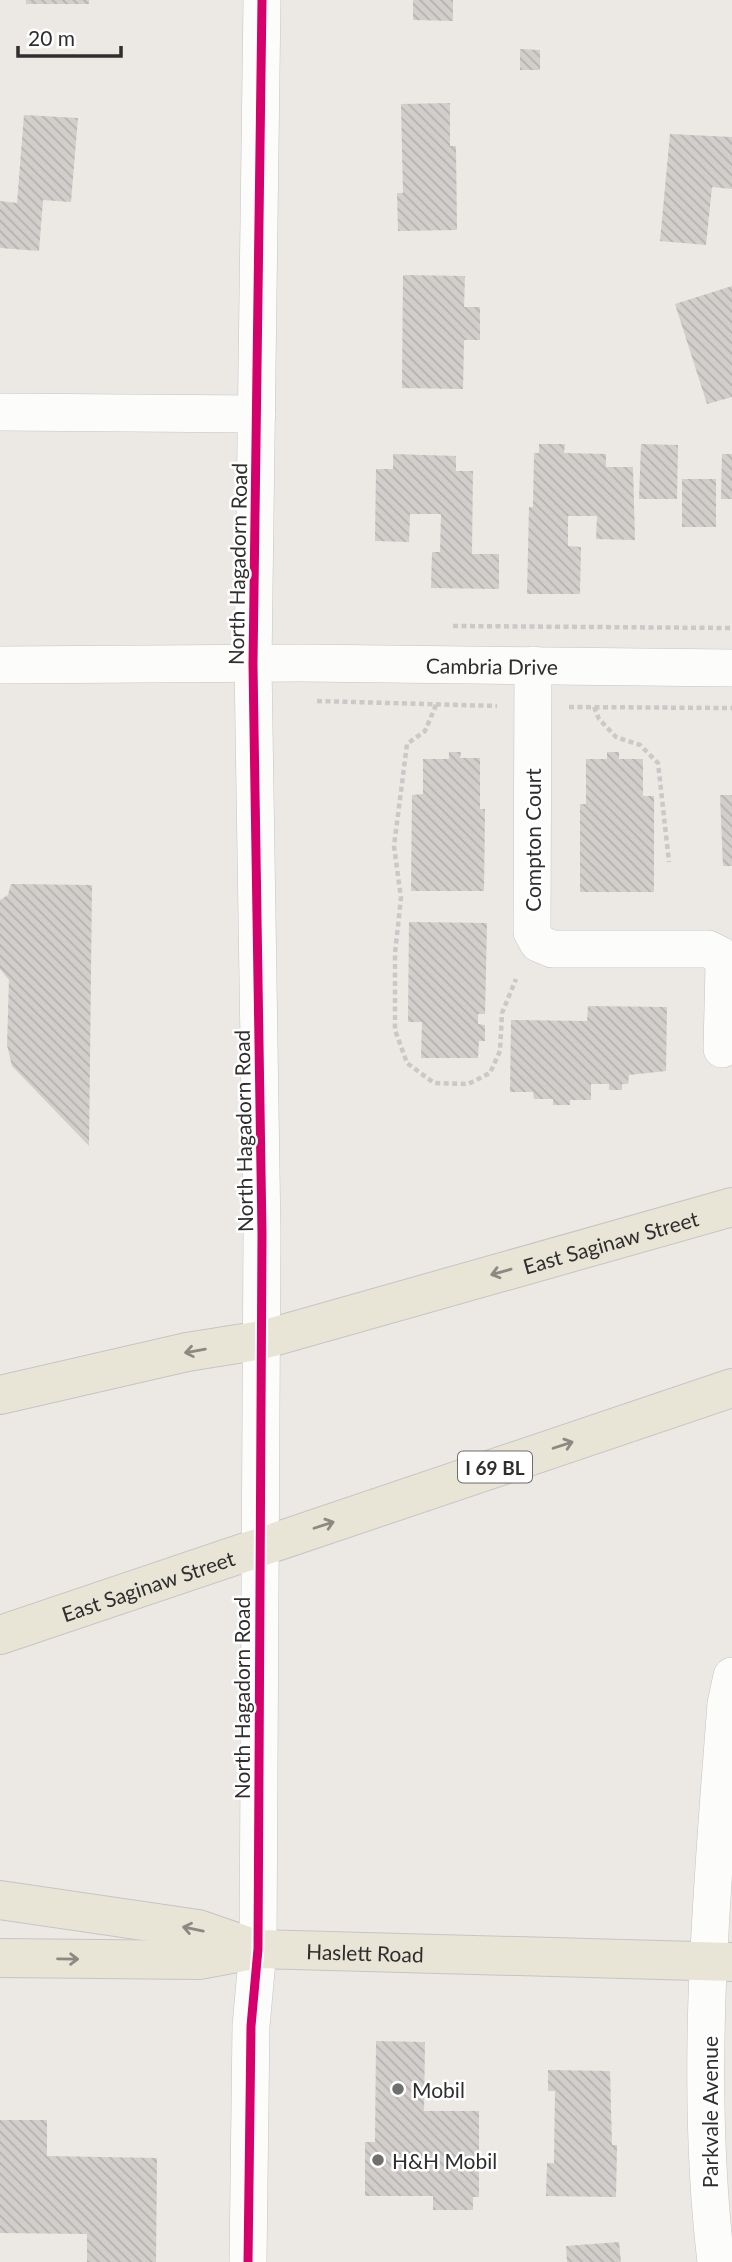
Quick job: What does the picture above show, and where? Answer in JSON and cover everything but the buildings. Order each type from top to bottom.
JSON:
[{"type":"main road","name":"East Saginaw Street","points":[[0,1395],[187,1352],[262,1340],[732,1207]]},
{"type":"main road","name":"East Saginaw Street","points":[[0,1635],[732,1388]]},
{"type":"main road","points":[[0,1900],[198,1929],[258,1950]]},
{"type":"main road","name":"Haslett Road","points":[[0,1958],[199,1960],[258,1950],[719,1962]]},
{"type":"street","name":"North Hagadorn Road","points":[[248,2262],[251,2026],[258,1950],[262,1340],[253,664],[262,0]]},
{"type":"street","points":[[0,412],[257,414]]},
{"type":"street","name":"Cambria Drive","points":[[0,665],[533,665],[732,668]]},
{"type":"street","name":"Compton Court","points":[[533,665],[532,932],[538,943],[552,949],[708,949],[720,956],[724,967],[722,1049]]},
{"type":"street","name":"Parkvale Avenue","points":[[716,2262],[709,2196],[726,1704],[732,1676]]},
{"type":"path","points":[[439,626],[732,628]]},
{"type":"path","points":[[436,705],[425,731],[407,744],[394,846],[401,898],[395,953],[395,1030],[407,1063],[434,1083],[468,1084],[490,1073],[500,1051],[502,1013],[516,979]]},
{"type":"path","points":[[594,707],[599,719],[615,737],[640,745],[658,763],[669,862]]},
{"type":"cycle path","points":[[248,2262],[251,2026],[258,1949],[262,1233],[253,664],[262,0]]},
{"type":"place","name":"Mobil","points":[[398,2089]]},
{"type":"place","name":"H&H Mobil","points":[[378,2160]]}]
